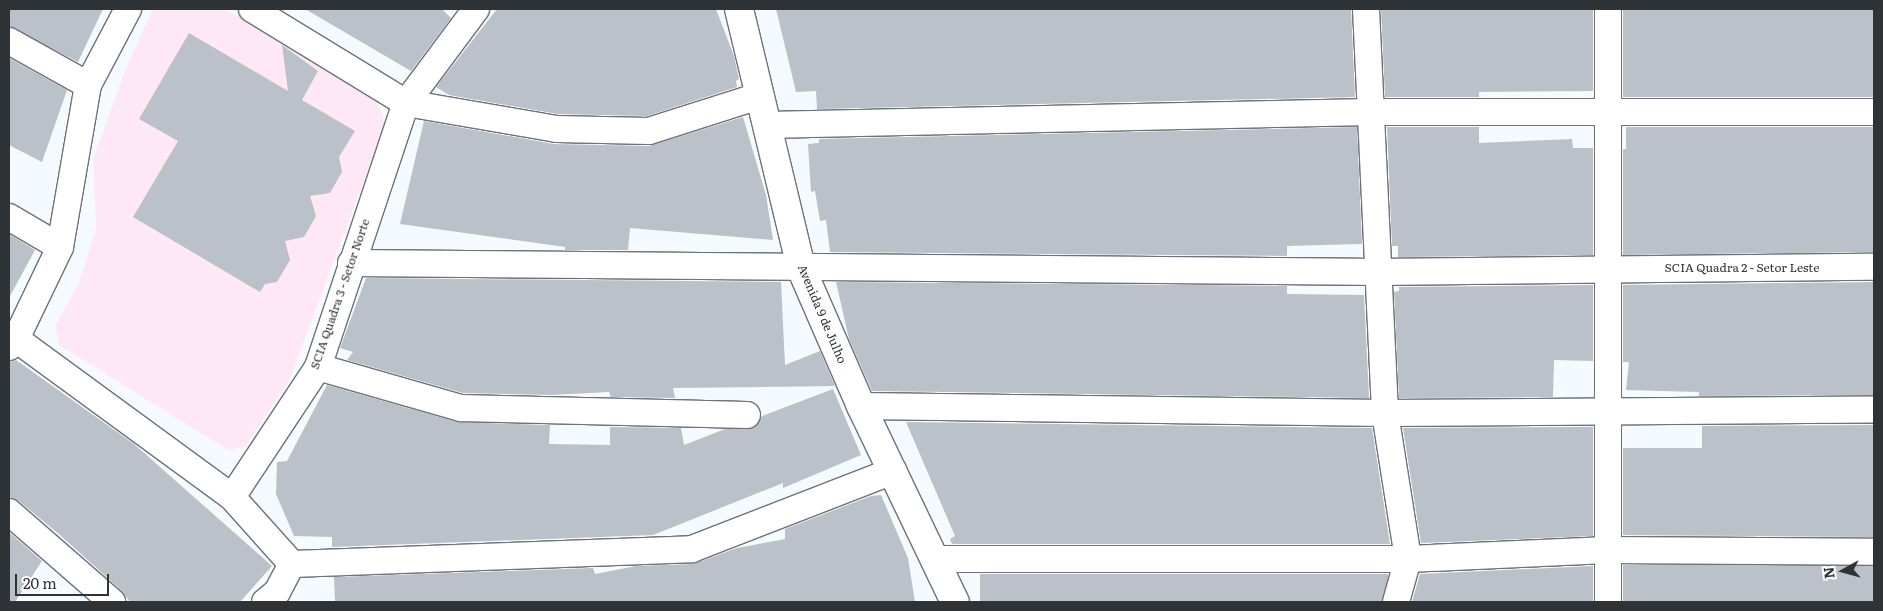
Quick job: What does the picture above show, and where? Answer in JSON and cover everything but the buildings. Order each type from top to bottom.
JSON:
[{"type":"street","points":[[128,9],[88,85],[60,247],[12,343],[232,497],[292,564]]},
{"type":"street","points":[[252,9],[406,103],[557,129],[649,131],[758,96]]},
{"type":"street","name":"SCIA Quadra 3 - Setor Norte","points":[[232,497],[318,367],[351,263],[406,103],[476,9]]},
{"type":"street","name":"Avenida 9 de Julho","points":[[739,9],[758,96],[801,268],[860,406],[894,471],[955,602]]},
{"type":"street","points":[[1366,9],[1376,272],[1385,413],[1408,559],[1396,602]]},
{"type":"street","points":[[1608,9],[1607,110],[1610,269],[1608,602]]},
{"type":"street","points":[[9,41],[88,85]]},
{"type":"street","points":[[766,125],[1370,112],[1607,110],[1874,112]]},
{"type":"street","points":[[9,217],[60,247]]},
{"type":"street","name":"SCIA Quadra 2 - Setor Leste","points":[[351,263],[1376,272],[1874,267]]},
{"type":"street","points":[[318,367],[461,408],[747,415]]},
{"type":"street","points":[[860,406],[1385,413],[1874,410]]},
{"type":"street","points":[[292,564],[692,549],[894,471]]},
{"type":"street","points":[[9,512],[112,602]]},
{"type":"street","points":[[936,559],[1408,559],[1608,550],[1874,552]]},
{"type":"street","points":[[276,599],[292,564]]},
{"type":"shaded area","points":[[153,9],[225,9],[377,99],[385,124],[290,379],[245,447],[228,450],[59,345],[55,326],[79,283],[96,228],[93,159],[128,63]]}]
